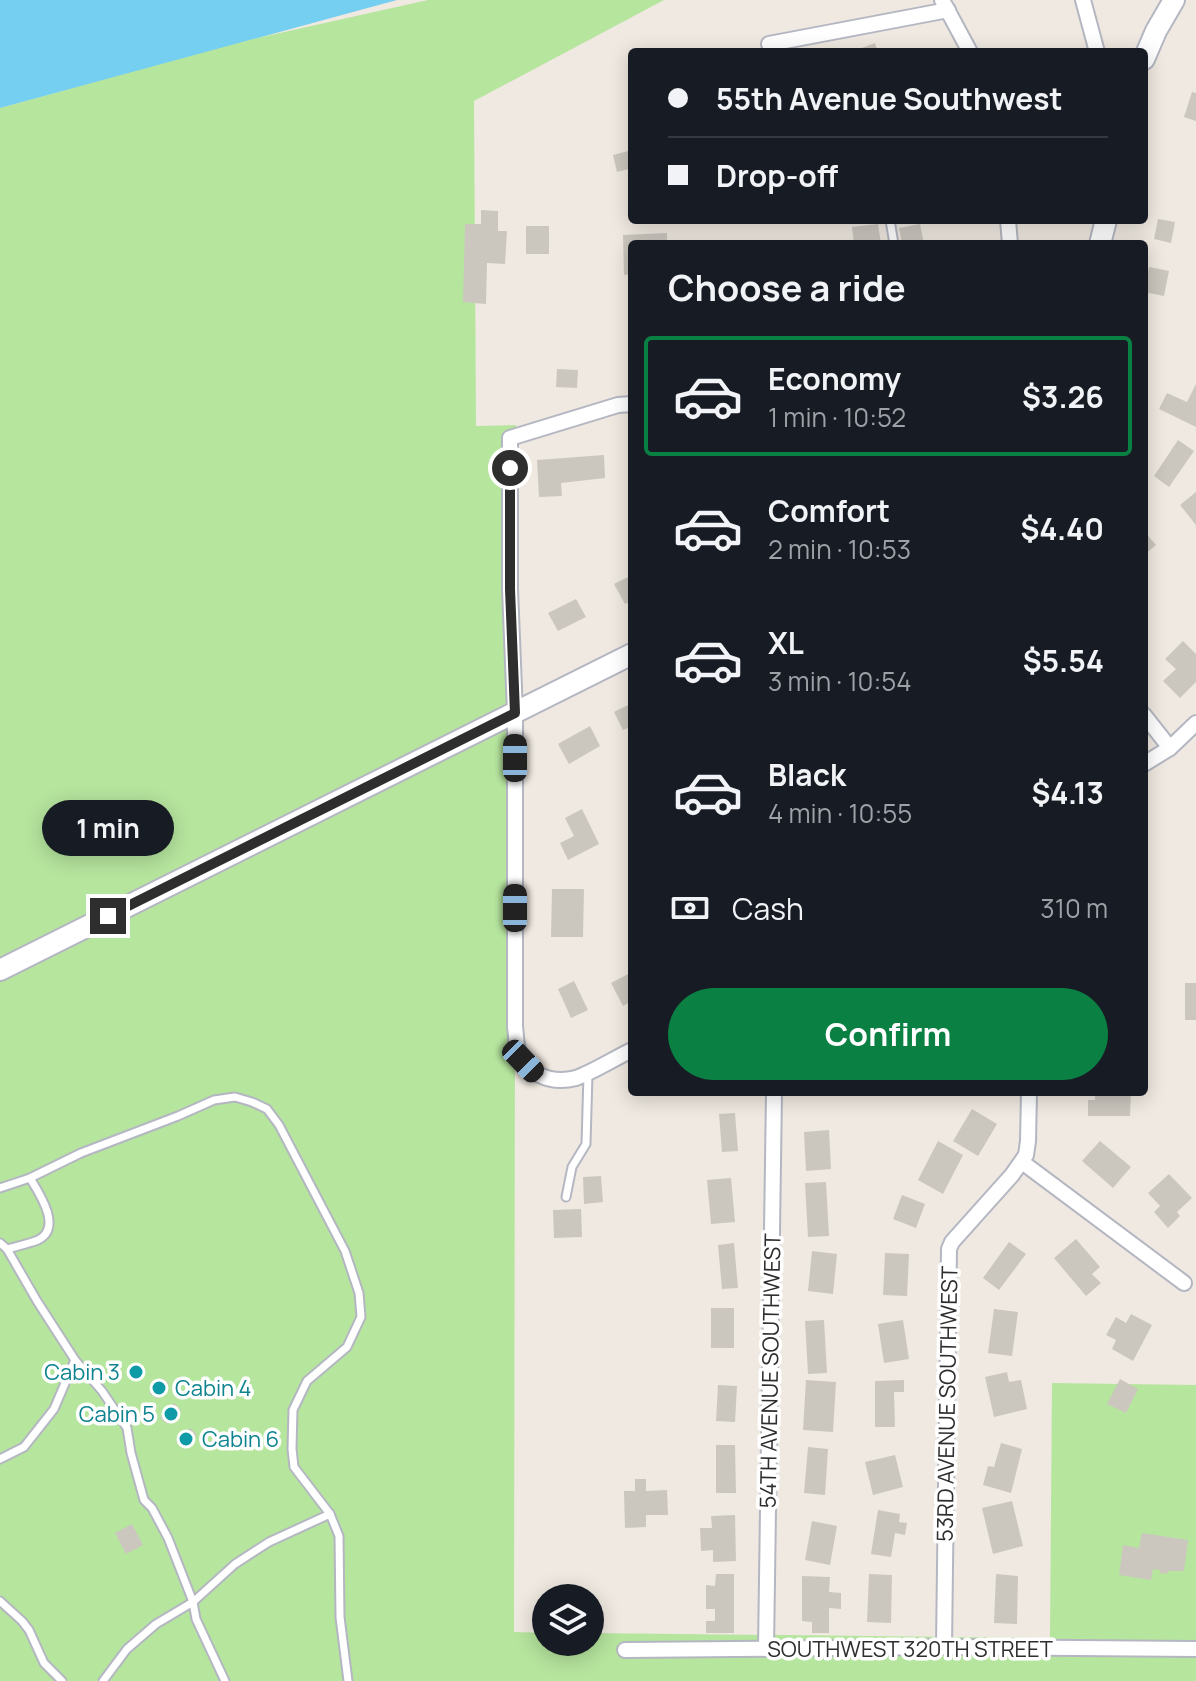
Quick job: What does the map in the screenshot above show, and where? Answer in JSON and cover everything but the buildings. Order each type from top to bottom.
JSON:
[{"type":"main road","points":[[1148,50],[1174,0]]},
{"type":"main road","points":[[0,970],[628,656]]},
{"type":"street","points":[[1083,0],[1096,48]]},
{"type":"street","points":[[769,44],[945,5],[968,48]]},
{"type":"street","points":[[628,404],[510,438],[517,1047],[523,1061],[535,1074],[560,1079],[575,1078],[628,1052]]},
{"type":"street","points":[[1148,720],[1170,748]]},
{"type":"street","points":[[1148,762],[1170,748],[1196,723]]},
{"type":"street","name":"54TH AVENUE SOUTHWEST","points":[[766,1649],[774,1096]]},
{"type":"street","points":[[1029,1096],[1028,1141],[1022,1162],[1184,1283]]},
{"type":"street","name":"53RD AVENUE SOUTHWEST","points":[[944,1647],[949,1249],[1022,1162]]},
{"type":"street","name":"SOUTHWEST 320TH STREET","points":[[625,1650],[944,1647],[1196,1649]]},
{"type":"lane","points":[[566,1197],[572,1167],[586,1144],[588,1072]]},
{"type":"lane","points":[[0,1188],[214,1100],[235,1097],[267,1109],[279,1125],[345,1251],[359,1293],[361,1317],[347,1347],[307,1381],[293,1410],[294,1467],[330,1514],[339,1536],[340,1617],[348,1681]]},
{"type":"lane","points":[[30,1178],[46,1206],[49,1227],[40,1239],[3,1246],[75,1360],[102,1391],[127,1428],[144,1500],[152,1508],[168,1538],[193,1602],[196,1619],[225,1681]]},
{"type":"lane","points":[[0,1459],[24,1447],[54,1409],[75,1360]]},
{"type":"lane","points":[[103,1681],[127,1649],[156,1624],[193,1602],[235,1564],[269,1542],[330,1514]]},
{"type":"lane","points":[[0,1601],[29,1630],[44,1663],[62,1681]]},
{"type":"green space","points":[[428,0],[664,0],[474,101],[476,426],[516,425],[514,1632],[532,1633],[532,1656],[604,1656],[604,1633],[1050,1638],[1052,1383],[1196,1385],[1196,1681],[0,1681],[0,108],[239,42]]},
{"type":"water","points":[[0,0],[397,0],[0,108]]},
{"type":"place","name":"Cabin 3","points":[[136,1372]]},
{"type":"place","name":"Cabin 4","points":[[159,1388]]},
{"type":"place","name":"Cabin 5","points":[[171,1414]]},
{"type":"place","name":"Cabin 6","points":[[186,1439]]},
{"type":"route","points":[[108,916],[515,713],[510,589],[510,468]]}]
